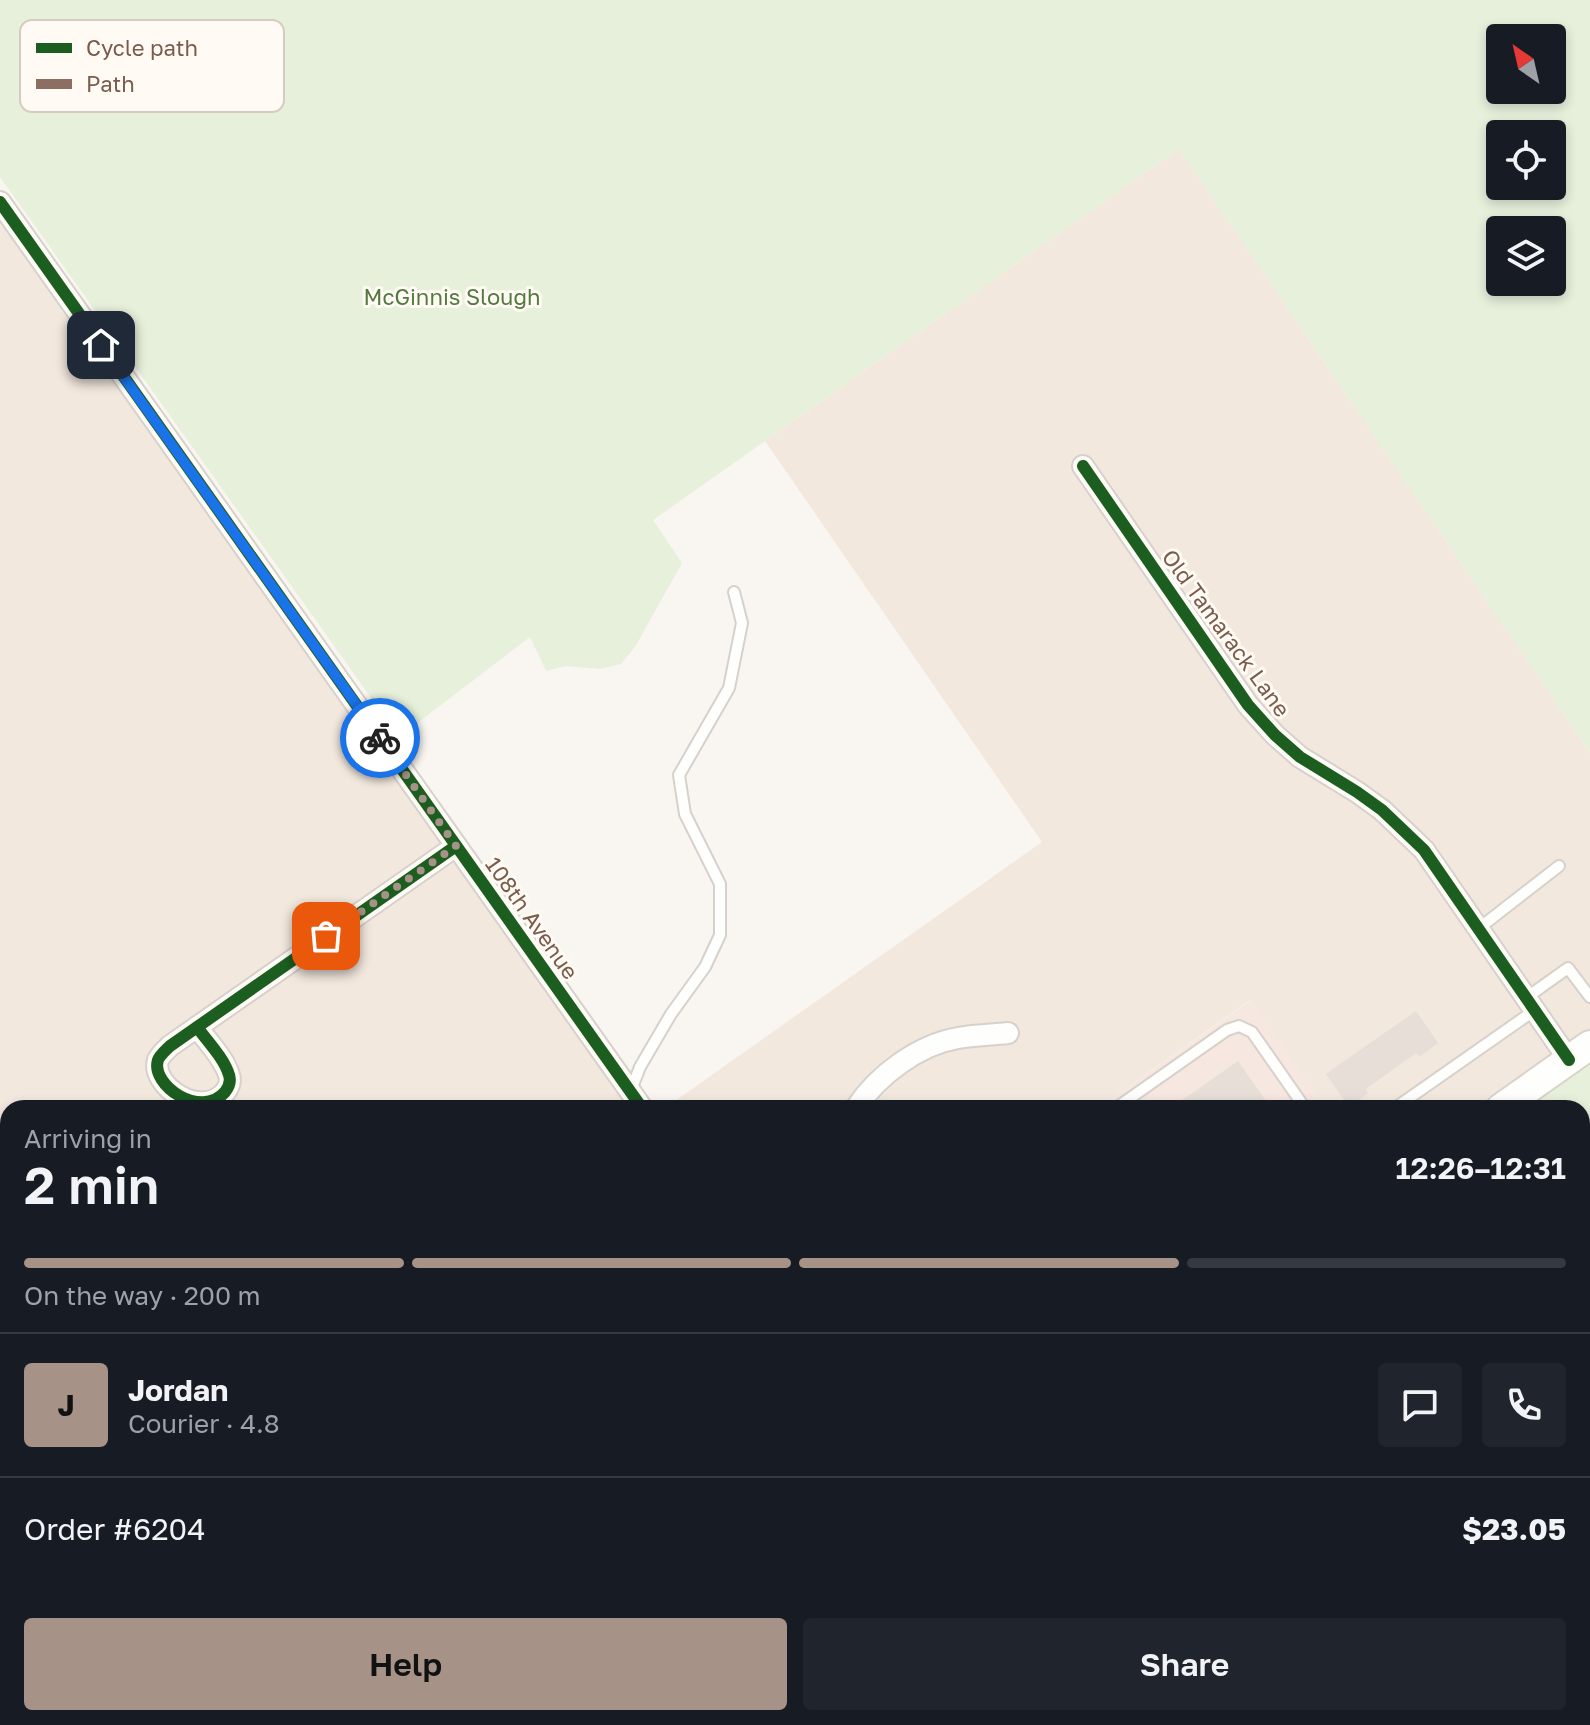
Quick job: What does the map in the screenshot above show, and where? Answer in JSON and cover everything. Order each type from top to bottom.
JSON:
[{"type":"main road","points":[[1512,1100],[1580,1053]]},
{"type":"street","name":"108th Avenue","points":[[0,202],[636,1100]]},
{"type":"street","name":"Old Tamarack Lane","points":[[1083,466],[1248,705],[1300,757],[1357,792],[1407,831],[1424,850],[1530,1004],[1580,1053]]},
{"type":"street","points":[[197,1027],[456,846]]},
{"type":"street","points":[[861,1100],[869,1088],[906,1058],[955,1038],[1008,1033]]},
{"type":"lane","points":[[636,1100],[640,1067],[671,1014],[705,967],[720,935],[720,884],[685,814],[679,775],[729,688],[742,623],[734,592]]},
{"type":"lane","points":[[1478,929],[1559,866]]},
{"type":"lane","points":[[1405,1100],[1530,1004],[1568,968],[1590,997]]},
{"type":"lane","points":[[1127,1100],[1227,1030],[1239,1026],[1252,1032],[1299,1100]]},
{"type":"shaded area","points":[[1179,149],[1590,753],[1590,1032],[1495,1100],[1320,1100],[1250,1000],[1109,1100],[676,1100],[1042,842],[765,441]]},
{"type":"shaded area","points":[[0,213],[629,1100],[0,1100]]},
{"type":"shaded area","points":[[1251,1000],[1320,1100],[1109,1100]]},
{"type":"green space","name":"McGinnis Slough","points":[[0,0],[1590,0],[1590,753],[1179,149],[653,520],[682,563],[635,647],[621,664],[600,669],[566,666],[546,671],[530,637],[399,737],[0,177]]},
{"type":"green space","points":[[1590,1055],[1590,1100],[1525,1100]]},
{"type":"building","points":[[1416,1011],[1438,1043],[1419,1057],[1416,1053],[1366,1089],[1368,1093],[1358,1100],[1344,1100],[1326,1074]]},
{"type":"building","points":[[1238,1061],[1265,1100],[1182,1100]]},
{"type":"cycle path","points":[[0,202],[636,1100]]},
{"type":"cycle path","points":[[1083,466],[1248,705],[1300,757],[1382,810],[1424,850],[1569,1060]]},
{"type":"cycle path","points":[[197,1027],[456,846]]},
{"type":"cycle path","points":[[197,1027],[223,1062],[230,1079],[225,1092],[215,1100]]},
{"type":"cycle path","points":[[189,1100],[169,1088],[162,1079],[158,1060],[170,1046],[197,1027]]},
{"type":"way so far","points":[[326,936],[456,846],[380,738]]},
{"type":"route","points":[[101,345],[380,738]]}]
